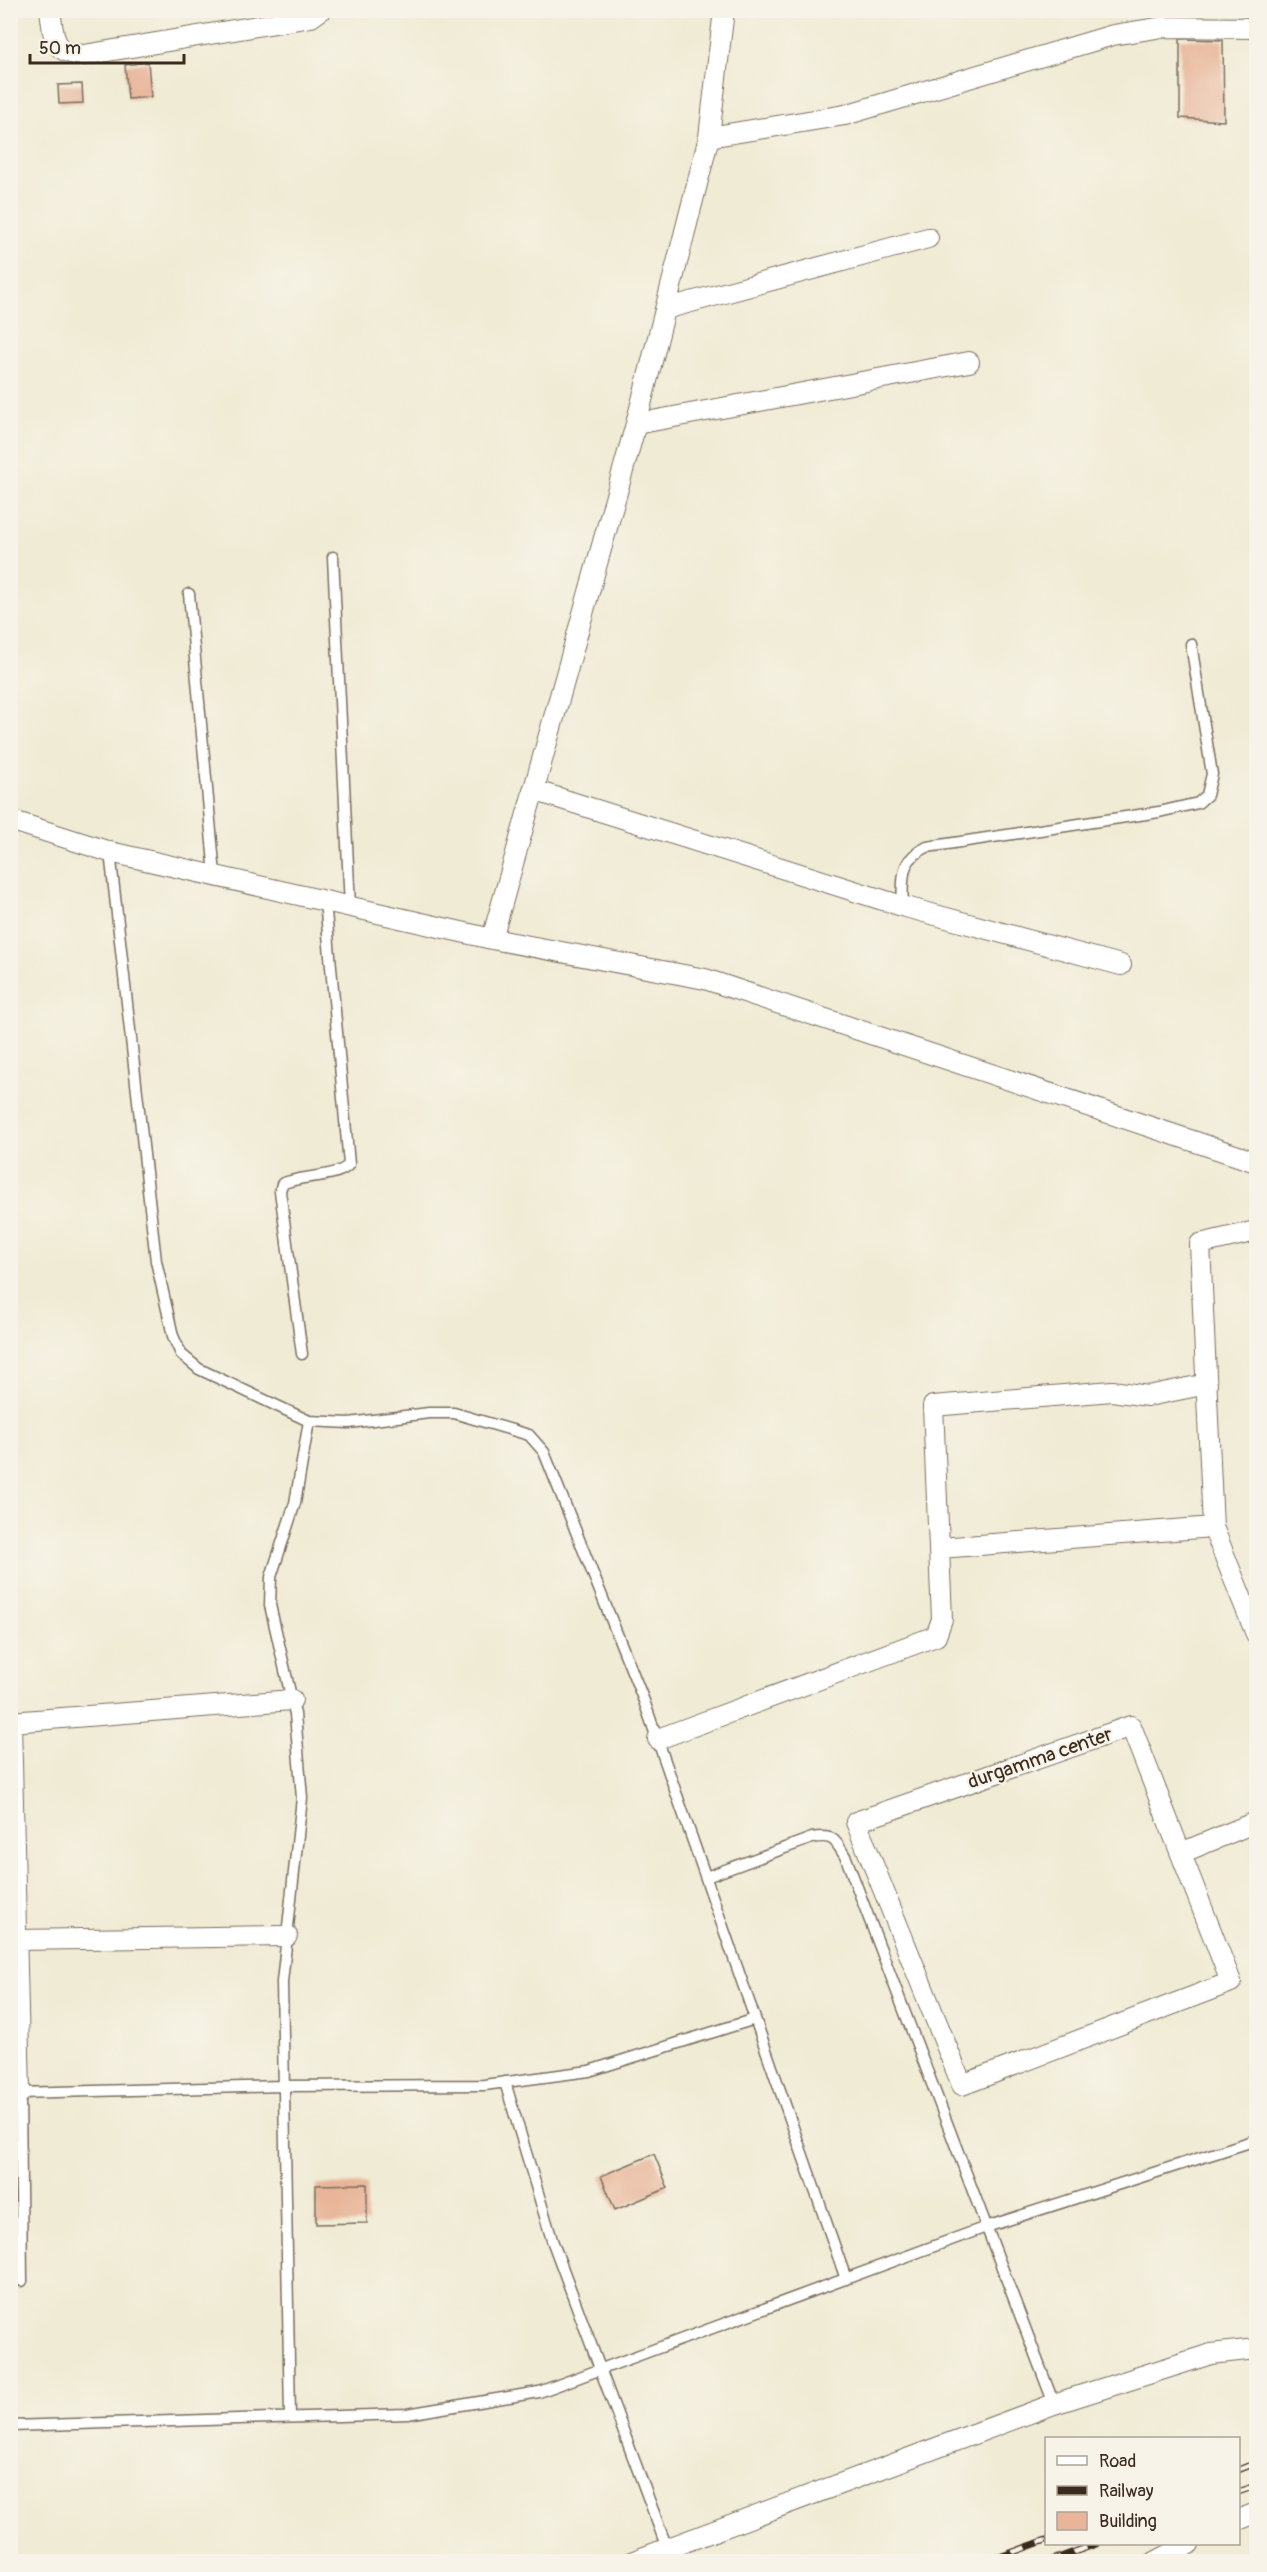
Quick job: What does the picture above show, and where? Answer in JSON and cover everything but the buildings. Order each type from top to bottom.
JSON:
[{"type":"street","points":[[50,10],[55,39],[59,47],[70,55],[84,55],[311,17],[321,10]]},
{"type":"street","points":[[492,939],[636,423],[709,137],[724,10]]},
{"type":"street","points":[[709,137],[845,115],[1113,35],[1163,27],[1257,28]]},
{"type":"street","points":[[665,309],[928,238]]},
{"type":"street","points":[[636,423],[969,362]]},
{"type":"street","points":[[534,790],[902,906],[1121,965]]},
{"type":"street","points":[[10,819],[110,852],[492,939],[705,979],[1257,1162]]},
{"type":"street","points":[[1257,1231],[1200,1244],[1213,1527],[1257,1634]]},
{"type":"street","points":[[658,1739],[902,1651],[936,1636],[942,1619],[933,1406],[1112,1391],[1148,1396],[1207,1384]]},
{"type":"street","points":[[939,1548],[1213,1527]]},
{"type":"street","points":[[15,2093],[16,1940],[10,1722],[292,1700]]},
{"type":"street","name":"durgamma center","points":[[1131,1726],[1181,1853],[1231,1982],[962,2085],[856,1822],[1131,1726]]},
{"type":"street","points":[[1181,1853],[1257,1822]]},
{"type":"street","points":[[16,1940],[287,1936]]},
{"type":"street","points":[[631,2562],[1053,2404],[1211,2354],[1257,2349]]},
{"type":"street","points":[[1240,2520],[1257,2513]]},
{"type":"street","points":[[1155,2562],[1188,2545]]},
{"type":"lane","points":[[333,557],[350,906]]},
{"type":"lane","points":[[189,594],[215,875]]},
{"type":"lane","points":[[902,906],[904,865],[911,854],[927,847],[1159,812],[1198,803],[1206,795],[1212,774],[1191,644]]},
{"type":"lane","points":[[110,852],[156,1261],[173,1336],[181,1354],[199,1369],[309,1421],[350,1423],[429,1413],[453,1413],[529,1435],[544,1452],[658,1739],[846,2279]]},
{"type":"lane","points":[[302,1354],[280,1191],[282,1184],[291,1179],[341,1171],[349,1164],[325,901]]},
{"type":"lane","points":[[290,2418],[282,2086],[282,1982],[302,1798],[292,1700],[270,1605],[271,1577],[295,1503],[309,1421]]},
{"type":"lane","points":[[706,1877],[812,1838],[826,1836],[834,1840],[846,1858],[1053,2404]]},
{"type":"lane","points":[[22,2281],[15,2093],[282,2086],[484,2085],[589,2071],[755,2019]]},
{"type":"lane","points":[[505,2082],[552,2240],[667,2548]]},
{"type":"lane","points":[[10,2426],[407,2414],[538,2392],[986,2227],[1257,2140]]},
{"type":"railway","points":[[1240,2469],[1256,2463]]},
{"type":"railway","points":[[1240,2491],[1256,2486]]},
{"type":"railway","points":[[986,2562],[1045,2540]]},
{"type":"railway","points":[[1047,2562],[1093,2545]]}]
